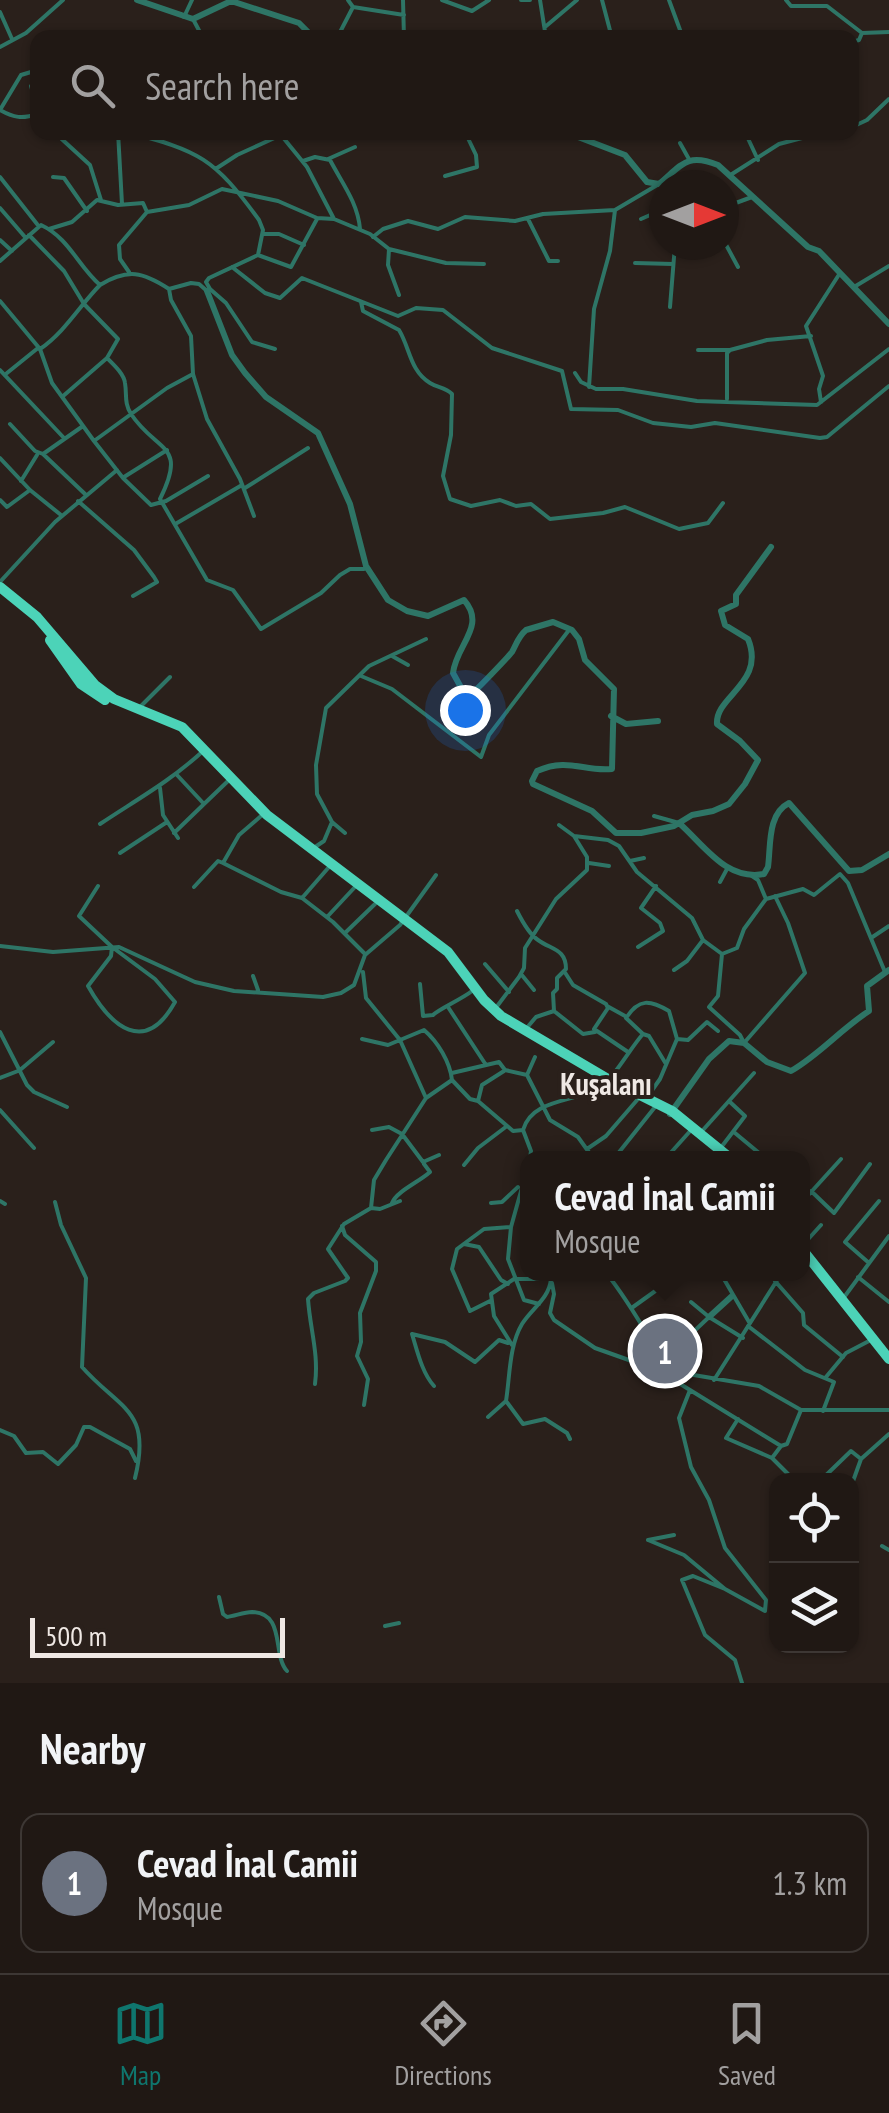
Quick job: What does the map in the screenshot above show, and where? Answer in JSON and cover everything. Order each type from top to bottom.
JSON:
[{"type":"highway","points":[[0,585],[37,617],[96,686],[114,699],[172,721],[190,733],[251,802],[402,923],[455,958],[494,1012]]},
{"type":"highway","points":[[0,595],[32,621],[90,691],[114,705],[177,728],[261,816],[447,956],[472,992],[494,1012],[606,1081],[671,1113],[716,1151]]},
{"type":"highway","points":[[643,1099],[671,1113]]},
{"type":"highway","points":[[810,1261],[889,1362]]},
{"type":"highway","points":[[840,1301],[889,1362]]},
{"type":"street","points":[[0,46],[13,41],[62,0]]},
{"type":"street","points":[[137,0],[189,18],[197,30]]},
{"type":"street","points":[[189,18],[192,0]]},
{"type":"street","points":[[189,18],[231,0],[299,23],[306,30]]},
{"type":"street","points":[[348,0],[353,6],[404,14]]},
{"type":"street","points":[[403,0],[404,30]]},
{"type":"street","points":[[442,0],[472,11],[488,0]]},
{"type":"street","points":[[520,0],[530,0]]},
{"type":"street","points":[[540,0],[545,30]]},
{"type":"street","points":[[545,27],[577,0]]},
{"type":"street","points":[[602,0],[610,30]]},
{"type":"street","points":[[669,0],[680,30]]},
{"type":"street","points":[[786,0],[790,6],[827,6],[858,30]]},
{"type":"street","points":[[341,30],[353,6]]},
{"type":"street","points":[[0,12],[13,41]]},
{"type":"street","points":[[859,31],[889,32]]},
{"type":"street","points":[[859,38],[862,33]]},
{"type":"street","points":[[30,72],[21,75],[0,110],[13,117],[30,115]]},
{"type":"street","points":[[859,123],[889,99]]},
{"type":"street","points":[[63,140],[90,165],[102,200]]},
{"type":"street","points":[[118,140],[122,204]]},
{"type":"street","points":[[154,140],[195,152],[217,168],[259,220],[263,234],[258,255]]},
{"type":"street","points":[[217,168],[237,154],[270,140]]},
{"type":"street","points":[[286,140],[326,198],[334,219]]},
{"type":"street","points":[[445,176],[477,167],[478,159],[469,140]]},
{"type":"street","points":[[586,140],[625,155],[649,182]]},
{"type":"street","points":[[749,140],[758,160]]},
{"type":"street","points":[[739,170],[779,144],[795,140]]},
{"type":"street","points":[[680,143],[690,161]]},
{"type":"street","points":[[303,160],[328,158],[355,148]]},
{"type":"street","points":[[328,158],[349,191],[360,229]]},
{"type":"street","points":[[671,170],[690,161],[705,160],[724,170]]},
{"type":"street","points":[[0,177],[38,225],[64,239],[89,276],[100,285]]},
{"type":"street","points":[[53,177],[64,178],[87,211]]},
{"type":"street","points":[[739,180],[840,272],[889,324]]},
{"type":"street","points":[[373,237],[383,229],[408,221],[438,229],[465,216],[528,220],[543,214],[615,210],[649,189]]},
{"type":"street","points":[[129,272],[120,259],[118,245],[148,212],[190,205],[219,190],[278,201],[317,218],[334,219],[360,229],[390,249],[446,263],[484,264]]},
{"type":"street","points":[[739,202],[756,196]]},
{"type":"street","points":[[49,229],[66,225],[102,200],[143,203],[148,212]]},
{"type":"street","points":[[0,208],[64,271],[84,304],[118,339],[108,358],[62,398]]},
{"type":"street","points":[[590,387],[594,309],[610,251],[615,210]]},
{"type":"street","points":[[641,219],[649,216]]},
{"type":"street","points":[[258,255],[291,267],[317,218]]},
{"type":"street","points":[[528,220],[549,260],[558,261]]},
{"type":"street","points":[[0,262],[38,225]]},
{"type":"street","points":[[263,234],[278,234],[304,245]]},
{"type":"street","points":[[0,240],[12,251]]},
{"type":"street","points":[[390,249],[388,265],[399,295]]},
{"type":"street","points":[[258,255],[206,282],[232,355],[266,397],[318,434],[350,504],[368,568],[388,600],[428,616],[464,600],[468,604],[474,622],[454,673],[463,692],[470,695],[510,656],[526,630],[553,622],[570,629],[580,639],[585,660],[614,689],[612,769],[555,764],[537,771],[532,776],[533,784],[553,787],[592,811],[616,833]]},
{"type":"street","points":[[670,307],[673,260]]},
{"type":"street","points":[[734,260],[738,267]]},
{"type":"street","points":[[634,263],[673,264]]},
{"type":"street","points":[[854,287],[889,266]]},
{"type":"street","points":[[232,267],[265,292],[280,298],[302,278],[398,316],[416,308],[443,310],[492,348],[562,371],[570,409],[618,410],[653,423],[691,427],[716,423],[827,437],[889,386]]},
{"type":"street","points":[[64,438],[2,372],[39,349],[100,285],[129,272],[146,274],[169,288],[199,284],[226,303],[252,342],[275,349]]},
{"type":"street","points":[[821,402],[823,376],[806,326],[840,272]]},
{"type":"street","points":[[169,288],[171,300],[191,336],[194,374],[207,419],[244,486],[254,516]]},
{"type":"street","points":[[0,301],[39,349],[52,383],[94,442],[151,506],[208,476]]},
{"type":"street","points":[[360,302],[364,311],[400,330],[409,358],[426,380],[452,394],[451,434],[443,476],[450,498],[471,506],[500,500],[516,506],[531,504],[550,520],[604,513],[625,506],[678,529],[708,523],[723,503]]},
{"type":"street","points":[[698,350],[730,350],[767,340],[811,336]]},
{"type":"street","points":[[575,374],[590,387],[698,400],[804,406],[821,402],[889,349]]},
{"type":"street","points":[[727,399],[730,350]]},
{"type":"street","points":[[108,358],[125,379],[125,404],[130,414],[166,450],[173,470],[160,499],[207,580],[233,590],[260,629],[321,593],[340,575],[368,568]]},
{"type":"street","points":[[94,442],[194,374]]},
{"type":"street","points":[[10,424],[85,494]]},
{"type":"street","points":[[21,481],[40,454],[83,426]]},
{"type":"street","points":[[176,522],[278,470],[308,448]]},
{"type":"street","points":[[123,478],[166,450]]},
{"type":"street","points":[[0,458],[62,516]]},
{"type":"street","points":[[0,585],[62,516],[117,470]]},
{"type":"street","points":[[0,510],[30,490]]},
{"type":"street","points":[[0,500],[6,507]]},
{"type":"street","points":[[78,501],[150,568],[157,582],[133,596]]},
{"type":"street","points":[[608,840],[616,833],[642,833],[729,804],[758,762],[757,756],[716,724],[718,713],[738,691],[751,661],[748,639],[725,625],[721,611],[736,604],[736,596],[771,548]]},
{"type":"street","points":[[362,676],[392,690],[481,757],[489,735],[570,629]]},
{"type":"street","points":[[345,833],[332,822],[317,794],[316,764],[323,715],[330,703],[369,666],[426,639]]},
{"type":"street","points":[[392,656],[408,665]]},
{"type":"street","points":[[138,709],[170,676]]},
{"type":"street","points":[[612,716],[630,724],[658,721]]},
{"type":"street","points":[[100,824],[132,800],[160,788],[202,752]]},
{"type":"street","points":[[177,775],[204,804]]},
{"type":"street","points":[[160,788],[167,822],[176,835],[228,781]]},
{"type":"street","points":[[752,876],[764,874],[768,867],[775,817],[788,803],[849,871],[862,870],[889,854]]},
{"type":"street","points":[[223,862],[238,836],[261,816]]},
{"type":"street","points":[[654,816],[680,823],[728,869],[758,880],[766,899]]},
{"type":"street","points":[[120,853],[167,822]]},
{"type":"street","points":[[311,850],[324,841],[332,822]]},
{"type":"street","points":[[559,824],[574,836],[589,863]]},
{"type":"street","points":[[574,836],[608,840],[655,888],[692,918],[704,940],[722,954]]},
{"type":"street","points":[[630,860],[644,858]]},
{"type":"street","points":[[194,887],[218,861],[223,862],[281,892],[302,898],[365,955]]},
{"type":"street","points":[[589,863],[609,866]]},
{"type":"street","points":[[494,1012],[521,974],[526,948],[556,899],[582,876],[589,863]]},
{"type":"street","points":[[302,898],[329,867]]},
{"type":"street","points":[[720,882],[728,869]]},
{"type":"street","points":[[842,874],[887,971],[867,986],[869,1011],[791,1070],[767,1062],[709,1006],[718,996],[722,954],[737,948],[744,929],[766,899],[803,889],[814,895],[842,874]]},
{"type":"street","points":[[426,1098],[400,1040],[366,998],[362,971],[365,955],[402,923],[418,893],[436,875]]},
{"type":"street","points":[[98,886],[79,916],[154,979],[175,1002],[158,1026],[146,1033],[134,1033],[115,1020],[88,986],[112,956],[112,947]]},
{"type":"street","points":[[327,917],[355,887]]},
{"type":"street","points":[[638,947],[662,931],[660,923],[641,908],[655,888]]},
{"type":"street","points":[[744,1043],[805,972],[775,896]]},
{"type":"street","points":[[344,933],[375,904]]},
{"type":"street","points":[[517,912],[533,937],[565,956],[564,972],[573,985],[627,1016],[648,1036],[666,1064]]},
{"type":"street","points":[[871,938],[889,926]]},
{"type":"street","points":[[674,970],[687,962],[704,940]]},
{"type":"street","points":[[0,946],[54,952],[128,949],[207,986],[259,992],[332,996],[354,985],[362,971]]},
{"type":"street","points":[[486,964],[509,992]]},
{"type":"street","points":[[564,972],[557,978],[557,990],[553,993],[554,1011],[583,1034],[597,1032]]},
{"type":"street","points":[[521,974],[534,990]]},
{"type":"street","points":[[253,976],[259,992]]},
{"type":"street","points":[[420,984],[424,1016],[434,1015],[472,992]]},
{"type":"street","points":[[535,1058],[527,1075],[542,1108],[550,1120],[578,1137],[588,1150],[660,1079],[678,1039],[671,1016],[664,1008],[643,1001],[627,1016]]},
{"type":"street","points":[[607,1006],[594,1029],[628,1052]]},
{"type":"street","points":[[448,1007],[486,1064]]},
{"type":"street","points":[[524,1032],[536,1016],[554,1011]]},
{"type":"street","points":[[678,1039],[688,1040],[707,1022],[718,1030]]},
{"type":"street","points":[[362,1039],[388,1045],[424,1030],[470,1099],[478,1100],[513,1131],[523,1130]]},
{"type":"street","points":[[0,1032],[34,1092],[67,1107]]},
{"type":"street","points":[[530,1151],[523,1130],[526,1120],[542,1108],[599,1089],[643,1034]]},
{"type":"street","points":[[671,1113],[719,1047],[729,1041],[744,1043]]},
{"type":"street","points":[[0,1078],[20,1070],[53,1042]]},
{"type":"street","points":[[371,1208],[374,1180],[426,1098],[452,1076],[486,1064],[499,1062],[506,1070],[527,1075]]},
{"type":"street","points":[[478,1100],[482,1085],[506,1070]]},
{"type":"street","points":[[675,1151],[730,1102],[754,1073]]},
{"type":"street","points":[[723,1151],[734,1127],[745,1116],[730,1102]]},
{"type":"street","points":[[620,1151],[655,1107]]},
{"type":"street","points":[[0,1110],[34,1148]]},
{"type":"street","points":[[372,1130],[389,1126],[402,1134],[430,1172],[392,1202]]},
{"type":"street","points":[[464,1165],[478,1148],[507,1126]]},
{"type":"street","points":[[734,1133],[756,1151]]},
{"type":"street","points":[[423,1162],[439,1156]]},
{"type":"street","points":[[841,1159],[811,1191],[834,1213],[870,1164]]},
{"type":"street","points":[[491,1204],[502,1202],[520,1186]]},
{"type":"street","points":[[520,1191],[508,1259],[524,1300],[539,1304]]},
{"type":"street","points":[[314,1384],[316,1339],[310,1330],[308,1299],[348,1278],[328,1250],[342,1226],[371,1208],[380,1209],[400,1200]]},
{"type":"street","points":[[869,1263],[846,1242],[880,1201]]},
{"type":"street","points":[[55,1202],[61,1225],[86,1278],[82,1367],[121,1402],[136,1424],[140,1442],[135,1478]]},
{"type":"street","points":[[810,1239],[820,1225]]},
{"type":"street","points":[[342,1226],[356,1247],[376,1262],[360,1314],[357,1356],[368,1379],[364,1405]]},
{"type":"street","points":[[490,1302],[470,1311],[452,1269],[457,1249],[484,1229],[511,1227]]},
{"type":"street","points":[[840,1301],[889,1236]]},
{"type":"street","points":[[464,1244],[479,1247],[501,1280],[508,1284]]},
{"type":"street","points":[[858,1277],[889,1302]]},
{"type":"street","points":[[512,1345],[490,1302],[491,1294],[520,1279]]},
{"type":"street","points":[[488,1418],[506,1401],[512,1345],[552,1281]]},
{"type":"street","points":[[552,1281],[554,1294],[548,1306],[554,1320],[595,1348],[656,1370],[759,1386],[801,1410],[889,1410]]},
{"type":"street","points":[[613,1281],[677,1382],[781,1446]]},
{"type":"street","points":[[633,1308],[670,1281]]},
{"type":"street","points":[[725,1281],[748,1324],[805,1370],[834,1382],[823,1411]]},
{"type":"street","points":[[714,1380],[775,1281]]},
{"type":"street","points":[[781,1281],[803,1313],[804,1325],[843,1356]]},
{"type":"street","points":[[668,1370],[688,1337],[732,1296]]},
{"type":"street","points":[[692,1302],[742,1338]]},
{"type":"street","points":[[434,1386],[423,1369],[412,1334],[444,1342],[474,1362],[499,1340],[512,1345]]},
{"type":"street","points":[[826,1378],[843,1356],[870,1341]]},
{"type":"street","points":[[690,1390],[679,1418],[680,1430],[687,1438],[691,1467],[708,1500],[719,1537],[766,1600],[765,1611],[693,1576],[682,1580],[705,1635],[736,1660],[742,1683]]},
{"type":"street","points":[[506,1401],[522,1424],[544,1419],[570,1440]]},
{"type":"street","points":[[772,1458],[787,1444],[801,1410]]},
{"type":"street","points":[[738,1419],[726,1438],[772,1458],[787,1473]]},
{"type":"street","points":[[0,1430],[14,1436],[26,1453],[43,1452],[58,1464],[76,1444],[84,1427],[90,1427],[130,1449],[138,1463]]},
{"type":"street","points":[[856,1473],[861,1459],[889,1434]]},
{"type":"street","points":[[829,1473],[851,1451],[861,1459]]},
{"type":"street","points":[[674,1535],[648,1540],[684,1554],[725,1589]]},
{"type":"street","points":[[882,1546],[889,1550]]},
{"type":"street","points":[[218,1597],[227,1616],[250,1612],[271,1622],[279,1635],[278,1656],[287,1670]]},
{"type":"street","points":[[385,1626],[399,1623]]},
{"type":"place","name":"Cevad İnal Camii","points":[[665,1351]]},
{"type":"district","name":"Kuşalanı","points":[[606,1083]]}]
